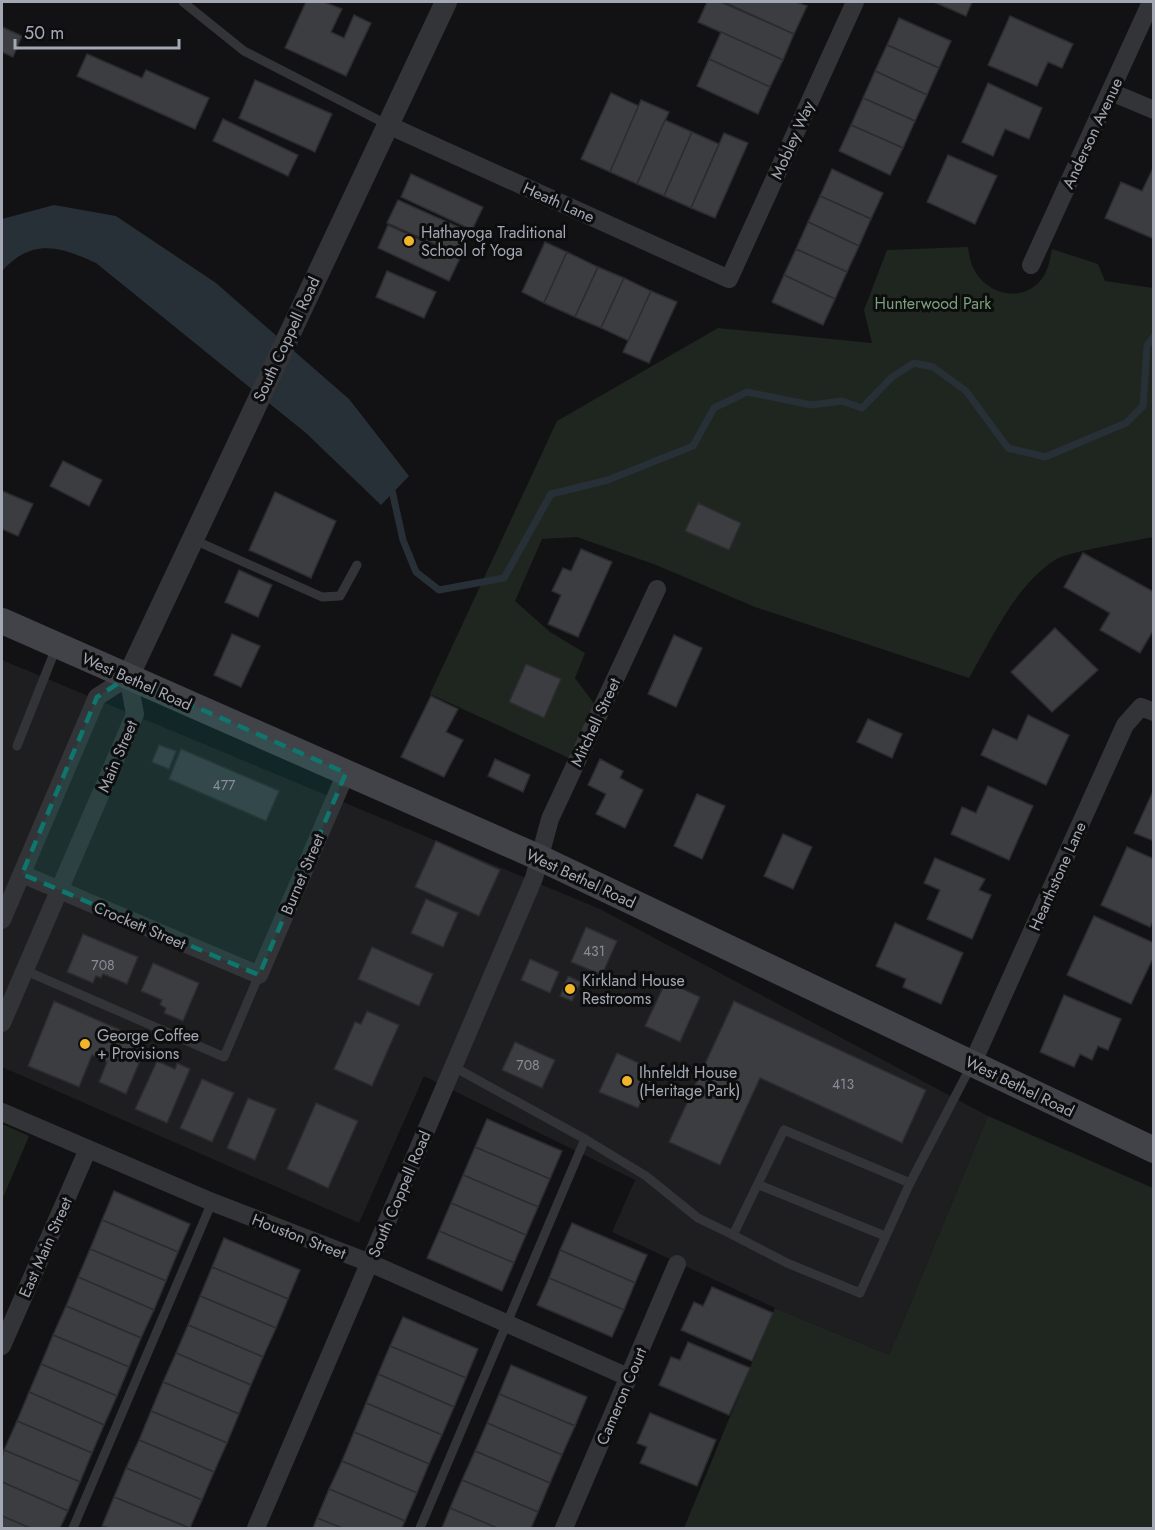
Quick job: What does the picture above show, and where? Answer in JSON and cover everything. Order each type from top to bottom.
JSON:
[{"type":"main road","name":"West Bethel Road","points":[[2,621],[540,858],[1154,1150]]},
{"type":"street","name":"South Coppell Road","points":[[128,677],[291,326],[446,2]]},
{"type":"street","name":"Mobley Way","points":[[729,279],[855,2]]},
{"type":"street","name":"Anderson Avenue","points":[[1031,265],[1152,2]]},
{"type":"street","points":[[1111,92],[1154,110]]},
{"type":"street","name":"Heath Lane","points":[[388,125],[729,279]]},
{"type":"street","name":"Mitchell Street","points":[[540,858],[550,819],[657,589]]},
{"type":"street","points":[[2,920],[97,697],[128,677]]},
{"type":"street","name":"Main Street","points":[[2,1023],[135,714],[128,677]]},
{"type":"street","name":"Hearthstone Lane","points":[[973,1062],[1125,726],[1141,707],[1154,712]]},
{"type":"street","name":"Burnet Street","points":[[259,975],[346,773]]},
{"type":"street","name":"South Coppell Road","points":[[256,1528],[454,1067],[534,878],[540,858]]},
{"type":"street","name":"Crockett Street","points":[[22,874],[259,975]]},
{"type":"street","name":"Houston Street","points":[[2,1112],[212,1202],[370,1263],[507,1326],[628,1377]]},
{"type":"street","name":"East Main Street","points":[[2,1346],[88,1149]]},
{"type":"street","name":"Cameron Court","points":[[564,1528],[677,1264]]},
{"type":"lane","points":[[183,2],[244,51],[388,125]]},
{"type":"lane","points":[[192,538],[322,597],[340,596],[357,565]]},
{"type":"lane","points":[[17,746],[57,646]]},
{"type":"lane","points":[[24,970],[224,1057],[259,975]]},
{"type":"lane","points":[[454,1067],[585,1139],[646,1176],[698,1218],[788,1263],[860,1293],[910,1183],[973,1062]]},
{"type":"lane","points":[[733,1235],[784,1130],[910,1183]]},
{"type":"lane","points":[[420,1528],[585,1139]]},
{"type":"lane","points":[[759,1185],[885,1236]]},
{"type":"lane","points":[[73,1528],[212,1202]]},
{"type":"highlighted area","points":[[128,677],[346,773],[259,975],[22,874],[97,697]]},
{"type":"shaded area","points":[[54,205],[116,216],[216,283],[349,399],[409,476],[381,505],[306,433],[96,263],[70,252],[46,248],[24,253],[2,271],[2,219]]},
{"type":"shaded area","points":[[2,660],[600,909],[988,1116],[889,1355],[775,1308],[612,1232],[635,1180],[424,1076],[359,1223],[2,1067]]},
{"type":"green space","name":"Hunterwood Park","points":[[968,247],[971,263],[977,275],[993,289],[1003,292],[1013,294],[1032,288],[1045,273],[1052,249],[1098,264],[1105,281],[1153,288],[1153,537],[1101,547],[1055,560],[1041,571],[1016,598],[969,678],[755,607],[656,565],[577,537],[542,539],[515,601],[550,632],[585,653],[575,678],[601,713],[580,763],[430,694],[557,421],[718,328],[872,343],[864,310],[887,250]]},
{"type":"green space","points":[[988,1116],[1153,1188],[1153,1528],[684,1528],[775,1308],[889,1355]]},
{"type":"green space","points":[[2,1124],[29,1136],[2,1200]]},
{"type":"building","points":[[306,2],[324,2],[342,9],[331,32],[344,38],[354,15],[371,23],[346,76],[285,48]]},
{"type":"building","points":[[707,2],[721,2],[794,34],[783,60],[698,22]]},
{"type":"building","points":[[726,2],[796,2],[807,6],[794,34]]},
{"type":"building","points":[[934,2],[972,2],[966,16]]},
{"type":"building","points":[[1010,16],[1073,44],[1062,68],[1048,62],[1037,86],[988,65]]},
{"type":"building","points":[[899,18],[951,41],[939,68],[887,45]]},
{"type":"building","points":[[2,27],[22,36],[13,57],[2,52]]},
{"type":"building","points":[[721,32],[783,60],[770,87],[709,59]]},
{"type":"building","points":[[887,45],[939,68],[927,95],[875,71]]},
{"type":"building","points":[[87,54],[142,78],[146,70],[209,98],[195,129],[77,76]]},
{"type":"building","points":[[709,59],[770,87],[758,114],[697,86]]},
{"type":"building","points":[[875,71],[927,95],[915,121],[863,98]]},
{"type":"building","points":[[255,80],[332,114],[315,152],[239,118]]},
{"type":"building","points":[[988,83],[1042,108],[1029,139],[1005,129],[993,156],[962,142]]},
{"type":"building","points":[[611,93],[639,106],[610,172],[581,159]]},
{"type":"building","points":[[863,98],[915,121],[903,148],[851,125]]},
{"type":"building","points":[[641,100],[669,112],[637,184],[610,172]]},
{"type":"building","points":[[223,119],[298,155],[288,176],[213,141]]},
{"type":"building","points":[[665,120],[692,132],[664,196],[637,184]]},
{"type":"building","points":[[851,125],[903,148],[890,175],[839,151]]},
{"type":"building","points":[[692,132],[719,144],[691,208],[664,196]]},
{"type":"building","points":[[724,133],[748,143],[715,218],[691,208]]},
{"type":"building","points":[[948,155],[997,176],[975,224],[927,202]]},
{"type":"building","points":[[1154,166],[1154,234],[1152,238],[1105,218],[1121,182],[1142,191]]},
{"type":"building","points":[[832,169],[883,193],[871,219],[820,196]]},
{"type":"building","points":[[411,174],[483,207],[472,230],[401,197]]},
{"type":"building","points":[[820,196],[871,219],[859,246],[808,222]]},
{"type":"building","points":[[398,200],[470,232],[459,255],[387,223]]},
{"type":"building","points":[[808,222],[859,246],[847,272],[796,249]]},
{"type":"building","points":[[388,225],[460,258],[449,281],[378,248]]},
{"type":"building","points":[[545,242],[567,252],[544,303],[522,292]]},
{"type":"building","points":[[796,249],[847,272],[835,299],[784,275]]},
{"type":"building","points":[[567,252],[598,267],[575,317],[544,303]]},
{"type":"building","points":[[598,267],[624,278],[601,328],[575,317]]},
{"type":"building","points":[[387,271],[436,292],[424,318],[376,297]]},
{"type":"building","points":[[784,275],[835,299],[823,325],[772,302]]},
{"type":"building","points":[[624,278],[651,291],[629,341],[601,328]]},
{"type":"building","points":[[651,291],[677,302],[649,363],[623,352]]},
{"type":"building","points":[[63,461],[102,480],[89,506],[50,486]]},
{"type":"building","points":[[2,491],[33,504],[18,536],[2,529]]},
{"type":"building","points":[[275,492],[336,521],[311,578],[249,550]]},
{"type":"building","points":[[698,503],[741,523],[729,550],[685,531]]},
{"type":"building","points":[[581,549],[612,562],[578,637],[548,624],[561,595],[552,591],[563,568],[571,571]]},
{"type":"building","points":[[1083,553],[1154,592],[1154,629],[1140,653],[1100,630],[1110,613],[1064,587]]},
{"type":"building","points":[[239,570],[272,585],[258,617],[225,602]]},
{"type":"building","points":[[1055,628],[1098,670],[1052,712],[1011,672]]},
{"type":"building","points":[[232,634],[260,646],[241,687],[214,675]]},
{"type":"building","points":[[674,635],[702,648],[676,707],[648,694]]},
{"type":"building","points":[[526,664],[561,679],[544,718],[509,702]]},
{"type":"building","points":[[431,696],[458,709],[446,732],[463,740],[444,777],[401,757]]},
{"type":"building","points":[[1028,715],[1069,735],[1046,785],[981,755],[993,729],[1017,740]]},
{"type":"building","points":[[868,719],[902,734],[892,758],[857,742]]},
{"type":"building","points":[[159,745],[176,751],[169,769],[152,762]]},
{"type":"building","points":[[181,749],[279,791],[266,821],[169,779]]},
{"type":"building","points":[[495,759],[530,775],[523,792],[488,776]]},
{"type":"building","points":[[600,759],[623,771],[620,778],[643,790],[625,828],[596,814],[606,794],[588,785]]},
{"type":"building","points":[[988,786],[1033,806],[1009,860],[951,834],[962,807],[976,813]]},
{"type":"building","points":[[1154,789],[1154,841],[1134,833]]},
{"type":"building","points":[[697,794],[725,806],[702,859],[674,846]]},
{"type":"building","points":[[783,834],[812,847],[793,889],[764,876]]},
{"type":"building","points":[[436,841],[500,870],[479,916],[415,887]]},
{"type":"building","points":[[1127,847],[1154,859],[1154,919],[1150,927],[1101,905]]},
{"type":"building","points":[[935,858],[985,879],[979,890],[991,895],[972,939],[927,919],[940,890],[924,883]]},
{"type":"building","points":[[426,899],[458,913],[443,947],[411,933]]},
{"type":"building","points":[[1094,916],[1154,943],[1154,956],[1131,1004],[1067,975]]},
{"type":"building","points":[[895,923],[963,953],[941,1004],[903,987],[906,979],[876,966]]},
{"type":"building","points":[[586,927],[617,941],[602,975],[571,962]]},
{"type":"building","points":[[83,934],[138,957],[127,984],[103,974],[101,978],[96,976],[93,983],[67,972]]},
{"type":"building","points":[[372,947],[433,974],[419,1006],[358,979]]},
{"type":"building","points":[[530,959],[559,972],[550,993],[521,980]]},
{"type":"building","points":[[153,963],[199,983],[183,1021],[164,1013],[166,1008],[160,1005],[162,1000],[141,991]]},
{"type":"building","name":"Kirkland House Restrooms","points":[[568,976],[581,982],[572,1001],[560,996]]},
{"type":"building","points":[[666,981],[700,997],[680,1042],[645,1026]]},
{"type":"building","points":[[1064,995],[1121,1019],[1108,1050],[1098,1046],[1092,1060],[1080,1054],[1074,1067],[1040,1052]]},
{"type":"building","name":"George Coffee + Provisions","points":[[54,1001],[125,1032],[122,1039],[145,1049],[126,1094],[99,1082],[107,1062],[92,1055],[79,1087],[28,1066]]},
{"type":"building","points":[[734,1001],[926,1090],[902,1143],[760,1078],[720,1165],[669,1142]]},
{"type":"building","points":[[367,1011],[399,1025],[372,1086],[334,1069],[355,1022],[361,1024]]},
{"type":"building","points":[[515,1042],[555,1060],[542,1088],[502,1070]]},
{"type":"building","name":"Ihnfeldt House (Heritage Park)","points":[[617,1053],[656,1071],[638,1108],[599,1092]]},
{"type":"building","points":[[157,1061],[175,1069],[177,1063],[190,1069],[167,1123],[135,1109]]},
{"type":"building","points":[[202,1079],[234,1093],[212,1142],[180,1128]]},
{"type":"building","points":[[248,1098],[276,1109],[255,1160],[227,1148]]},
{"type":"building","points":[[316,1103],[358,1121],[328,1188],[287,1169]]},
{"type":"building","points":[[487,1119],[562,1151],[550,1179],[475,1147]]},
{"type":"building","points":[[475,1147],[550,1179],[538,1207],[463,1175]]},
{"type":"building","points":[[463,1175],[538,1207],[526,1235],[451,1203]]},
{"type":"building","points":[[114,1191],[190,1224],[178,1252],[102,1220]]},
{"type":"building","points":[[451,1203],[526,1235],[514,1263],[439,1231]]},
{"type":"building","points":[[102,1220],[178,1252],[166,1281],[90,1249]]},
{"type":"building","points":[[572,1223],[647,1255],[635,1283],[560,1250]]},
{"type":"building","points":[[439,1231],[514,1263],[502,1291],[427,1258]]},
{"type":"building","points":[[224,1238],[300,1270],[288,1299],[212,1267]]},
{"type":"building","points":[[90,1249],[166,1281],[154,1310],[78,1277]]},
{"type":"building","points":[[560,1250],[635,1283],[624,1310],[549,1278]]},
{"type":"building","points":[[212,1267],[288,1299],[276,1328],[200,1296]]},
{"type":"building","points":[[78,1277],[154,1310],[141,1338],[66,1306]]},
{"type":"building","points":[[549,1278],[624,1310],[612,1337],[537,1305]]},
{"type":"building","points":[[712,1287],[773,1313],[752,1361],[681,1330],[694,1302],[703,1306]]},
{"type":"building","points":[[200,1296],[276,1328],[263,1357],[188,1325]]},
{"type":"building","points":[[66,1306],[141,1338],[129,1367],[53,1335]]},
{"type":"building","points":[[403,1317],[478,1349],[466,1378],[390,1346]]},
{"type":"building","points":[[188,1325],[263,1357],[251,1385],[176,1353]]},
{"type":"building","points":[[53,1335],[129,1367],[117,1396],[41,1364]]},
{"type":"building","points":[[688,1342],[750,1368],[729,1415],[659,1385],[671,1357],[680,1360]]},
{"type":"building","points":[[390,1346],[466,1378],[454,1407],[378,1374]]},
{"type":"building","points":[[176,1353],[251,1385],[239,1414],[163,1382]]},
{"type":"building","points":[[41,1364],[117,1396],[104,1425],[29,1392]]},
{"type":"building","points":[[511,1365],[587,1397],[575,1426],[499,1394]]},
{"type":"building","points":[[378,1374],[454,1407],[442,1435],[366,1403]]},
{"type":"building","points":[[163,1382],[239,1414],[227,1443],[151,1411]]},
{"type":"building","points":[[29,1392],[104,1425],[92,1453],[17,1421]]},
{"type":"building","points":[[499,1394],[575,1426],[562,1455],[487,1423]]},
{"type":"building","points":[[366,1403],[442,1435],[429,1464],[354,1432]]},
{"type":"building","points":[[151,1411],[227,1443],[214,1472],[139,1440]]},
{"type":"building","points":[[650,1413],[716,1440],[697,1486],[640,1463],[647,1447],[637,1443]]},
{"type":"building","points":[[17,1421],[92,1453],[80,1482],[4,1450]]},
{"type":"building","points":[[487,1423],[562,1455],[550,1483],[475,1451]]},
{"type":"building","points":[[354,1432],[429,1464],[417,1493],[342,1461]]},
{"type":"building","points":[[139,1440],[214,1472],[202,1500],[126,1468]]},
{"type":"building","points":[[4,1450],[80,1482],[68,1511],[2,1482]]},
{"type":"building","points":[[475,1451],[550,1483],[538,1512],[462,1480]]},
{"type":"building","points":[[342,1461],[417,1493],[405,1521],[329,1489]]},
{"type":"building","points":[[126,1468],[202,1500],[190,1528],[114,1497]]},
{"type":"building","points":[[462,1480],[538,1512],[531,1528],[497,1528],[450,1508]]},
{"type":"building","points":[[2,1482],[68,1511],[60,1528],[30,1528],[2,1516]]},
{"type":"building","points":[[329,1489],[405,1521],[402,1528],[342,1528],[317,1518]]},
{"type":"building","points":[[114,1497],[189,1528],[109,1528],[102,1526]]},
{"type":"building","points":[[450,1508],[497,1528],[442,1528]]},
{"type":"building","points":[[2,1516],[30,1528],[2,1528]]},
{"type":"building","points":[[317,1518],[342,1528],[313,1528]]},
{"type":"waterway","points":[[391,486],[403,540],[416,572],[439,590],[504,578],[551,494],[608,480],[693,446],[714,408],[747,392],[811,405],[842,401],[862,408],[892,377],[914,363],[933,367],[966,391],[1008,448],[1045,457],[1126,423],[1143,406],[1147,346],[1154,336]]},
{"type":"place","name":"Hathayoga Traditional School of Yoga","points":[[409,241]]},
{"type":"place","name":"Kirkland House Restrooms","points":[[570,989]]},
{"type":"place","name":"George Coffee + Provisions","points":[[85,1044]]},
{"type":"place","name":"Ihnfeldt House (Heritage Park)","points":[[627,1081]]}]
